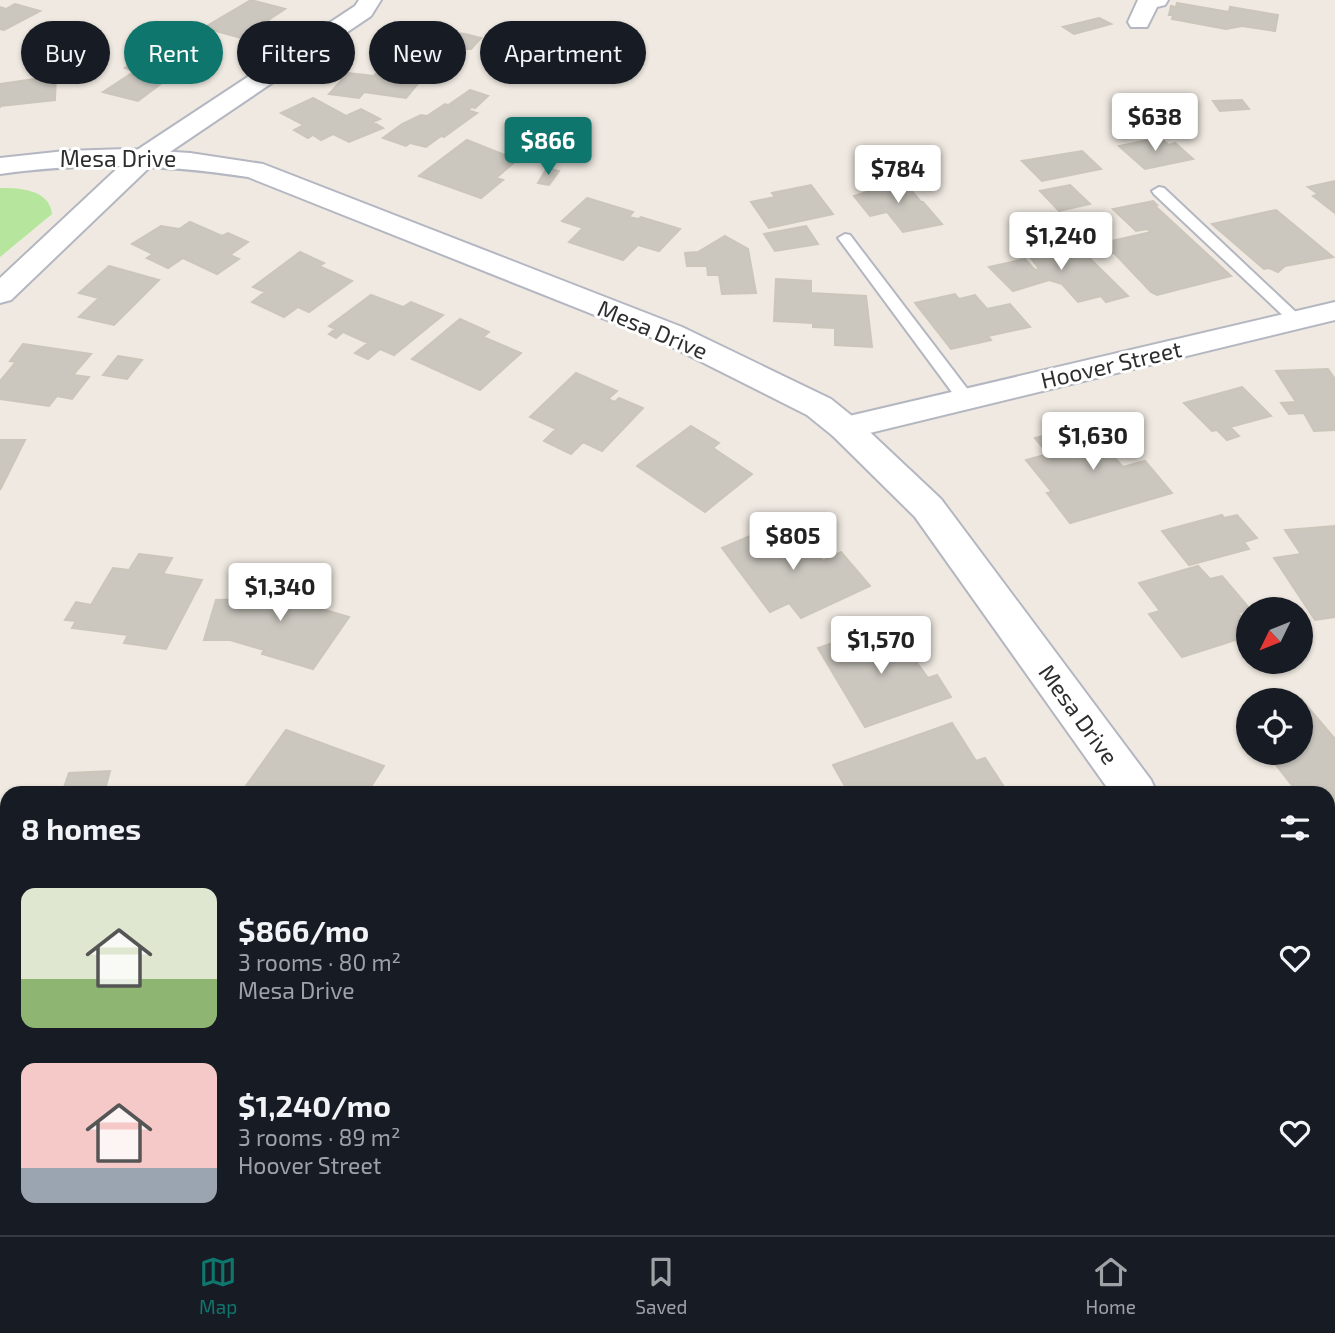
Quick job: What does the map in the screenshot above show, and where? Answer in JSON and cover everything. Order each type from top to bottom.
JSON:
[{"type":"main road","points":[[0,294],[146,156],[363,11],[370,0]]},
{"type":"main road","points":[[1139,22],[1148,2],[1157,0]]},
{"type":"main road","name":"Mesa Drive","points":[[0,166],[47,158],[146,156],[186,158],[254,170],[671,334],[819,407],[845,428],[928,508],[1131,786]]},
{"type":"main road","name":"Hoover Street","points":[[845,428],[1335,311]]},
{"type":"lane","points":[[1159,191],[1296,320]]},
{"type":"lane","points":[[845,238],[966,399]]},
{"type":"green space","points":[[0,188],[24,190],[40,195],[50,206],[52,214],[0,257]]},
{"type":"building","points":[[251,0],[285,9],[267,21],[237,21],[237,37],[223,33],[223,21],[215,21]]},
{"type":"building","points":[[1177,3],[1229,12],[1230,7],[1278,15],[1275,31],[1242,26],[1226,29],[1172,19],[1173,15],[1169,15],[1171,6],[1176,7]]},
{"type":"building","points":[[15,4],[40,11],[4,30],[0,29],[0,7],[6,9]]},
{"type":"building","points":[[1099,18],[1111,24],[1074,34],[1063,27]]},
{"type":"building","points":[[466,34],[480,38],[471,49],[466,49]]},
{"type":"building","points":[[355,74],[369,75],[369,84],[418,84],[406,98],[364,92],[359,98],[329,94],[338,84],[355,84]]},
{"type":"building","points":[[124,78],[124,84],[161,84],[138,101],[103,92]]},
{"type":"building","points":[[21,81],[21,84],[56,84],[55,100],[0,106],[0,84]]},
{"type":"building","points":[[470,90],[488,96],[475,108],[468,110],[477,113],[426,147],[410,143],[406,146],[383,138],[402,124],[421,115],[427,116],[445,104],[453,107],[450,104]]},
{"type":"building","points":[[313,98],[346,116],[361,109],[380,119],[373,122],[383,128],[349,142],[333,134],[321,140],[313,135],[308,138],[294,130],[304,125],[281,113]]},
{"type":"building","points":[[1242,100],[1249,109],[1220,111],[1213,101]]},
{"type":"building","points":[[1153,139],[1162,140],[1169,145],[1175,143],[1193,159],[1145,169],[1119,146]]},
{"type":"building","points":[[467,140],[517,160],[496,178],[503,180],[481,198],[419,176]]},
{"type":"building","points":[[1082,151],[1101,169],[1042,181],[1022,161]]},
{"type":"building","points":[[547,168],[559,171],[549,185],[538,183]]},
{"type":"building","points":[[901,178],[942,224],[903,232],[887,212],[870,216],[854,196],[873,190],[868,184]]},
{"type":"building","points":[[1335,181],[1335,213],[1313,196],[1318,194],[1308,187]]},
{"type":"building","points":[[811,185],[833,214],[769,228],[751,202],[775,197],[772,193]]},
{"type":"building","points":[[1070,185],[1090,204],[1059,211],[1040,191]]},
{"type":"building","points":[[587,198],[633,212],[629,217],[641,217],[680,229],[659,251],[638,245],[623,260],[569,242],[583,228],[562,221]]},
{"type":"building","points":[[1153,201],[1157,205],[1154,205],[1231,276],[1157,295],[1114,253],[1098,256],[1082,240],[1098,237],[1103,243],[1151,232],[1147,229],[1136,231],[1113,209]]},
{"type":"building","points":[[1276,210],[1333,257],[1285,266],[1278,272],[1264,269],[1212,224]]},
{"type":"building","points":[[190,222],[222,236],[228,233],[248,242],[230,255],[239,259],[217,274],[183,258],[168,268],[147,258],[153,254],[132,244],[161,226],[179,229]]},
{"type":"building","points":[[806,226],[818,244],[775,251],[764,234]]},
{"type":"building","points":[[725,236],[748,249],[756,293],[722,294],[719,275],[708,275],[707,266],[687,266],[685,253],[698,252]]},
{"type":"building","points":[[1071,240],[1128,296],[1106,302],[1101,296],[1078,302],[1062,284],[1049,280],[1013,291],[989,267],[1025,259],[1035,270],[1039,269],[1025,250]]},
{"type":"building","points":[[300,252],[324,263],[319,266],[352,281],[309,312],[298,307],[284,317],[252,302],[265,292],[253,287]]},
{"type":"building","points":[[109,266],[159,280],[114,325],[79,317],[99,298],[79,293]]},
{"type":"building","points":[[776,279],[811,281],[811,293],[866,296],[872,347],[835,345],[835,328],[813,327],[813,323],[774,321]]},
{"type":"building","points":[[955,294],[959,299],[975,295],[987,309],[1010,304],[1030,327],[988,336],[991,340],[951,349],[915,303]]},
{"type":"building","points":[[371,295],[403,307],[411,302],[443,315],[394,355],[380,349],[368,359],[355,353],[368,343],[343,332],[336,338],[329,334],[335,329],[329,326]]},
{"type":"building","points":[[460,319],[489,332],[483,337],[521,353],[480,390],[412,359]]},
{"type":"building","points":[[23,344],[91,354],[73,375],[89,377],[72,399],[57,396],[49,406],[0,399],[0,381],[16,362],[10,361]]},
{"type":"building","points":[[118,356],[142,360],[127,379],[103,375]]},
{"type":"building","points":[[1328,369],[1335,379],[1335,430],[1314,431],[1304,413],[1289,414],[1281,403],[1296,402],[1276,371]]},
{"type":"building","points":[[576,373],[617,391],[608,399],[615,402],[619,398],[643,408],[602,451],[583,442],[571,454],[544,441],[556,429],[530,417]]},
{"type":"building","points":[[1242,387],[1271,416],[1230,427],[1239,436],[1227,440],[1217,430],[1212,431],[1184,403]]},
{"type":"building","points":[[1108,419],[1134,448],[1111,454],[1123,467],[1145,461],[1172,493],[1070,523],[1047,493],[1052,492],[1026,460],[1048,454],[1035,438]]},
{"type":"building","points":[[691,426],[719,443],[713,448],[752,474],[705,512],[637,466]]},
{"type":"building","points":[[0,440],[25,440],[0,490]]},
{"type":"building","points":[[1222,515],[1224,518],[1237,515],[1257,538],[1244,542],[1249,549],[1189,565],[1162,531]]},
{"type":"building","points":[[781,523],[810,558],[818,554],[823,561],[841,552],[870,586],[801,618],[789,603],[770,612],[722,548]]},
{"type":"building","points":[[1335,526],[1335,617],[1315,620],[1313,597],[1300,597],[1274,558],[1301,554],[1285,530]]},
{"type":"building","points":[[139,554],[172,558],[163,574],[202,580],[166,649],[124,643],[128,635],[72,628],[76,621],[65,620],[76,602],[91,605],[113,568],[129,570]]},
{"type":"building","points":[[1198,566],[1210,579],[1222,576],[1240,597],[1236,597],[1236,640],[1182,657],[1149,614],[1160,611],[1139,583]]},
{"type":"building","points":[[300,576],[328,584],[312,606],[349,617],[313,669],[262,654],[264,650],[230,640],[204,640],[216,600],[259,599],[275,581],[293,585]]},
{"type":"building","points":[[889,624],[928,678],[937,675],[951,697],[865,727],[818,648]]},
{"type":"building","points":[[1313,713],[1335,739],[1334,786],[1293,786],[1276,765],[1313,765]]},
{"type":"building","points":[[952,723],[976,761],[985,758],[1003,786],[845,786],[833,765]]},
{"type":"building","points":[[286,730],[384,766],[371,786],[246,786]]},
{"type":"building","points":[[110,771],[106,786],[64,786],[69,773]]}]
